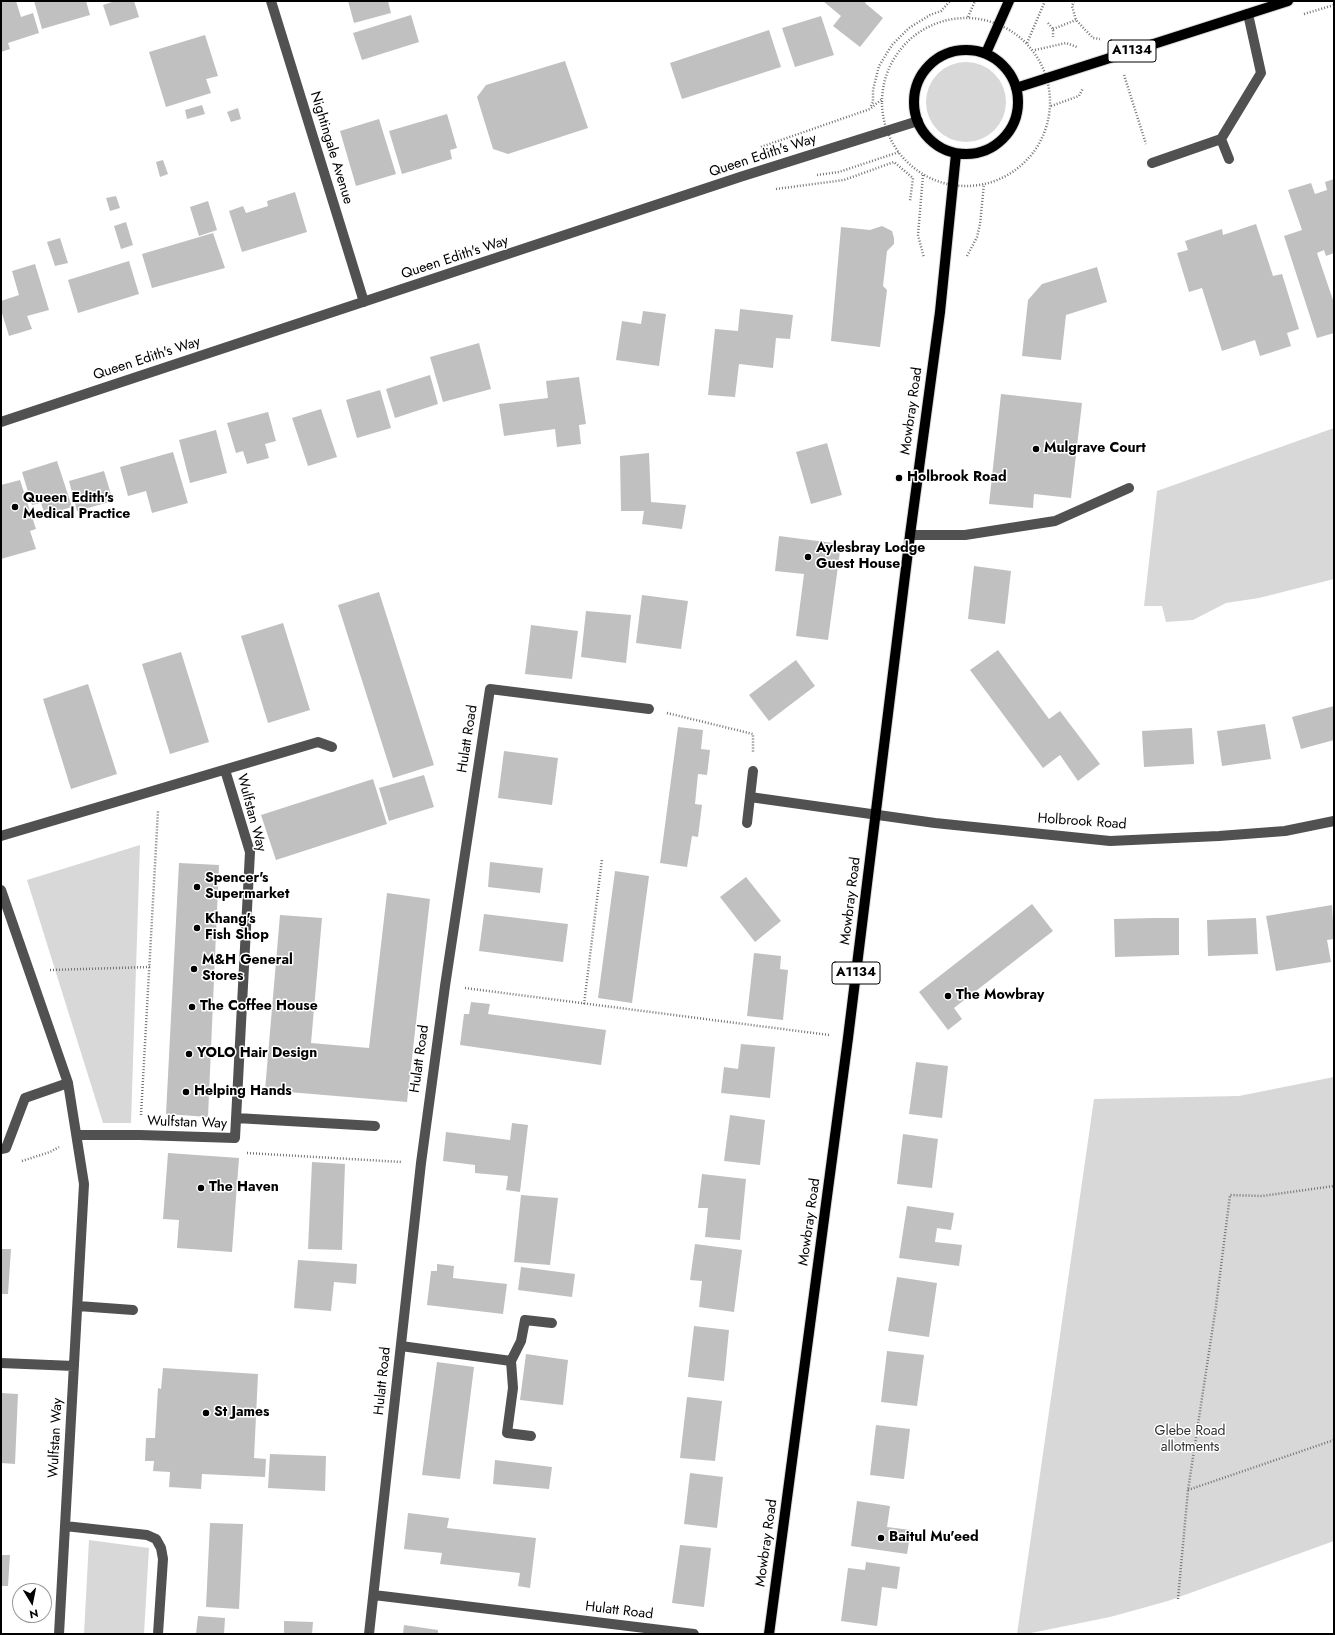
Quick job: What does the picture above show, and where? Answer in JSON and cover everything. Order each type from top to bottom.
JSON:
[{"type":"main road","points":[[986,53],[1009,1]]},
{"type":"main road","name":"A1134","points":[[1016,88],[1288,1]]},
{"type":"main road","points":[[959,50],[973,50],[986,53],[1000,61],[1010,75],[1016,88],[1018,106],[1017,115],[1007,134],[990,148],[971,154],[956,154],[938,146],[926,136],[914,109],[914,95],[924,70],[934,60],[946,53],[959,50]]},
{"type":"main road","name":"Mowbray Road","points":[[769,1634],[848,1038],[910,535],[940,312],[956,154]]},
{"type":"street","name":"Nightingale Avenue","points":[[271,1],[364,302]]},
{"type":"street","points":[[1152,163],[1221,139],[1261,73],[1248,14]]},
{"type":"street","name":"Queen Edith's Way","points":[[1,422],[740,177],[918,120]]},
{"type":"street","points":[[1221,139],[1229,159]]},
{"type":"street","points":[[910,535],[964,535],[1055,521],[1129,488]]},
{"type":"street","name":"Hulatt Road","points":[[369,1634],[420,1163],[490,689],[649,709]]},
{"type":"street","name":"Wulfstan Way","points":[[1,836],[318,742],[332,747]]},
{"type":"street","name":"Wulfstan Way","points":[[78,1135],[235,1138],[250,852],[225,770]]},
{"type":"street","points":[[747,823],[753,771]]},
{"type":"street","points":[[750,798],[876,814]]},
{"type":"street","name":"Holbrook Road","points":[[876,814],[935,823],[1110,841],[1219,836],[1285,831],[1334,821]]},
{"type":"street","name":"Wulfstan Way","points":[[1,890],[68,1083],[78,1135],[84,1184],[59,1634]]},
{"type":"street","points":[[1,1149],[6,1148],[25,1098],[68,1083]]},
{"type":"street","points":[[236,1118],[375,1126]]},
{"type":"street","points":[[78,1306],[134,1310]]},
{"type":"street","points":[[531,1436],[507,1433],[513,1388],[510,1361],[521,1341],[525,1320],[552,1324]]},
{"type":"street","points":[[401,1346],[510,1361]]},
{"type":"street","points":[[1,1363],[74,1366]]},
{"type":"street","points":[[65,1526],[147,1535],[156,1539],[161,1548],[163,1559],[158,1634]]},
{"type":"street","name":"Hulatt Road","points":[[374,1595],[694,1634]]},
{"type":"path","points":[[870,109],[873,102],[873,90],[880,66],[892,45],[909,28],[941,11],[950,1]]},
{"type":"path","points":[[968,17],[975,1]]},
{"type":"path","points":[[1027,43],[1045,1]]},
{"type":"path","points":[[1074,1],[1072,6],[1076,20],[1093,38],[1101,39]]},
{"type":"path","points":[[968,17],[999,24],[1027,43],[1034,50],[1047,78],[1051,106],[1048,124],[1041,141],[1032,155],[1019,167],[1004,177],[979,185],[952,185],[934,180],[916,171],[899,152],[887,131],[882,113],[882,91],[888,70],[899,50],[914,35],[934,24],[968,17]]},
{"type":"path","points":[[1053,29],[1076,20]]},
{"type":"path","points":[[1048,23],[1053,29],[1053,37]]},
{"type":"path","points":[[1126,81],[1152,163]]},
{"type":"path","points":[[756,149],[870,109],[882,100]]},
{"type":"path","points":[[772,189],[844,180],[894,162],[913,178],[910,201]]},
{"type":"path","points":[[649,709],[753,734],[753,771]]},
{"type":"path","points":[[140,1135],[159,790]]},
{"type":"path","points":[[584,1004],[602,859]]},
{"type":"path","points":[[29,971],[150,967]]},
{"type":"path","points":[[445,986],[848,1038]]},
{"type":"path","points":[[15,1164],[50,1152],[78,1135]]},
{"type":"path","points":[[235,1138],[234,1153],[420,1163]]},
{"type":"path","points":[[1178,1599],[1188,1490],[1216,1306],[1230,1195],[1262,1196],[1334,1186]]},
{"type":"path","points":[[1188,1490],[1334,1440]]},
{"type":"green space","points":[[966,62],[981,65],[994,74],[1003,87],[1006,102],[1003,117],[994,130],[981,139],[966,142],[951,139],[938,130],[929,117],[926,102],[929,87],[938,74],[951,65]]},
{"type":"green space","points":[[1334,428],[1334,579],[1259,598],[1226,603],[1193,620],[1166,622],[1162,606],[1144,606],[1157,491]]},
{"type":"green space","points":[[140,845],[131,1123],[103,1123],[27,880]]},
{"type":"green space","name":"Glebe Road allotments","points":[[1334,1077],[1334,1541],[1168,1601],[1110,1617],[1026,1634],[1017,1634],[1094,1099],[1239,1096]]},
{"type":"green space","points":[[89,1540],[149,1548],[144,1634],[84,1634]]},
{"type":"building","points":[[1,1],[16,1],[21,17],[33,13],[39,33],[8,43],[10,49],[1,52]]},
{"type":"building","points":[[34,1],[86,1],[90,15],[42,29]]},
{"type":"building","points":[[115,1],[134,1],[139,17],[110,26],[103,5]]},
{"type":"building","points":[[348,1],[388,1],[391,13],[354,23]]},
{"type":"building","points":[[823,1],[867,1],[865,3],[883,18],[860,47],[833,26],[841,16]]},
{"type":"building","points":[[411,15],[419,42],[362,60],[353,33]]},
{"type":"building","points":[[821,16],[834,55],[795,67],[782,28]]},
{"type":"building","points":[[769,30],[781,67],[682,99],[670,63]]},
{"type":"building","points":[[205,35],[218,76],[206,79],[211,93],[166,107],[149,52]]},
{"type":"building","points":[[565,61],[588,128],[508,154],[493,149],[477,97],[486,85]]},
{"type":"building","points":[[202,105],[205,114],[187,119],[185,110]]},
{"type":"building","points":[[238,108],[241,119],[231,122],[227,112]]},
{"type":"building","points":[[447,114],[457,148],[450,150],[452,159],[402,174],[389,131]]},
{"type":"building","points":[[379,119],[396,174],[356,186],[340,131]]},
{"type":"building","points":[[163,160],[168,174],[160,177],[156,162]]},
{"type":"building","points":[[1334,179],[1334,253],[1326,256],[1324,250],[1317,253],[1334,303],[1334,333],[1317,338],[1284,236],[1302,230],[1288,190],[1311,183],[1315,194],[1327,190],[1325,182]]},
{"type":"building","points":[[295,192],[307,232],[242,252],[229,211],[243,206],[246,213],[268,206],[267,201]]},
{"type":"building","points":[[116,196],[120,208],[110,211],[106,198]]},
{"type":"building","points":[[208,201],[217,230],[199,236],[190,207]]},
{"type":"building","points":[[126,222],[133,245],[121,249],[114,226]]},
{"type":"building","points":[[1256,224],[1273,276],[1282,274],[1299,329],[1287,333],[1291,346],[1260,356],[1255,340],[1222,351],[1202,288],[1189,292],[1177,253],[1188,250],[1185,241],[1222,229],[1223,235]]},
{"type":"building","points":[[882,226],[892,231],[894,244],[887,251],[883,286],[887,290],[880,347],[831,341],[841,227],[870,230]]},
{"type":"building","points":[[213,233],[225,268],[152,288],[142,254]]},
{"type":"building","points":[[60,238],[68,263],[55,266],[47,242]]},
{"type":"building","points":[[129,261],[139,294],[78,313],[68,280]]},
{"type":"building","points":[[35,264],[49,310],[27,316],[32,329],[9,336],[1,310],[1,301],[19,295],[12,271]]},
{"type":"building","points":[[1097,267],[1107,302],[1066,315],[1061,360],[1022,356],[1028,300],[1042,284]]},
{"type":"building","points":[[740,309],[793,315],[790,339],[776,338],[773,368],[739,364],[735,397],[708,395],[715,329],[738,331]]},
{"type":"building","points":[[643,311],[666,314],[659,366],[616,360],[622,321],[641,324]]},
{"type":"building","points":[[479,343],[491,389],[443,402],[430,357]]},
{"type":"building","points":[[430,375],[438,404],[395,418],[386,389]]},
{"type":"building","points":[[579,377],[586,424],[579,425],[581,444],[557,447],[555,429],[504,436],[499,404],[548,398],[546,381]]},
{"type":"building","points":[[380,390],[391,428],[357,438],[346,400]]},
{"type":"building","name":"Mulgrave Court","points":[[1001,394],[1082,403],[1071,498],[1034,494],[1033,508],[989,504]]},
{"type":"building","points":[[321,409],[337,457],[308,466],[292,418]]},
{"type":"building","points":[[268,412],[276,441],[265,444],[269,458],[247,464],[243,451],[236,453],[227,423]]},
{"type":"building","points":[[216,430],[227,473],[190,483],[179,440]]},
{"type":"building","points":[[827,443],[842,495],[811,504],[796,452]]},
{"type":"building","points":[[173,452],[188,503],[152,513],[146,491],[128,496],[120,467]]},
{"type":"building","points":[[649,453],[651,502],[686,505],[682,529],[642,524],[644,511],[621,511],[620,456]]},
{"type":"building","points":[[57,461],[72,507],[45,515],[41,503],[32,505],[22,472]]},
{"type":"building","points":[[104,471],[113,501],[77,511],[69,481]]},
{"type":"building","name":"Queen Edith's Medical Practice","points":[[20,480],[36,529],[30,531],[36,549],[1,559],[1,485]]},
{"type":"building","name":"Aylesbray Lodge Guest House","points":[[779,536],[841,544],[828,640],[796,636],[804,574],[775,571]]},
{"type":"building","points":[[974,566],[1011,571],[1005,624],[968,619]]},
{"type":"building","points":[[379,592],[434,765],[393,778],[338,605]]},
{"type":"building","points":[[642,595],[688,601],[681,649],[636,643]]},
{"type":"building","points":[[586,611],[631,615],[626,663],[581,657]]},
{"type":"building","points":[[283,623],[310,710],[268,723],[241,636]]},
{"type":"building","points":[[531,625],[578,631],[572,679],[525,674]]},
{"type":"building","points":[[998,650],[1049,719],[1060,711],[1100,764],[1078,781],[1060,755],[1043,768],[970,670]]},
{"type":"building","points":[[181,652],[209,742],[170,754],[142,664]]},
{"type":"building","points":[[796,660],[815,686],[769,721],[749,695]]},
{"type":"building","points":[[88,684],[117,774],[71,789],[43,699]]},
{"type":"building","points":[[1334,706],[1334,740],[1301,749],[1292,717]]},
{"type":"building","points":[[1265,724],[1271,759],[1222,766],[1217,731]]},
{"type":"building","points":[[678,727],[703,730],[701,749],[710,750],[707,775],[698,774],[695,804],[702,805],[698,837],[692,836],[687,867],[660,863]]},
{"type":"building","points":[[1192,728],[1194,764],[1144,767],[1142,731]]},
{"type":"building","points":[[504,751],[558,758],[552,805],[498,798]]},
{"type":"building","points":[[424,775],[434,807],[389,821],[379,788]]},
{"type":"building","points":[[373,779],[387,824],[276,860],[261,815]]},
{"type":"building","points":[[490,862],[543,868],[540,893],[488,887]]},
{"type":"building","points":[[179,863],[219,865],[208,1117],[166,1114]]},
{"type":"building","points":[[615,871],[649,876],[632,1003],[598,998]]},
{"type":"building","points":[[746,877],[781,921],[755,942],[720,897]]},
{"type":"building","points":[[387,893],[430,899],[407,1102],[265,1090],[280,915],[322,918],[311,1043],[369,1048]]},
{"type":"building","points":[[1032,904],[1053,931],[954,1008],[962,1019],[948,1030],[919,992]]},
{"type":"building","points":[[1332,905],[1334,939],[1327,940],[1331,962],[1276,971],[1266,916]]},
{"type":"building","points":[[484,914],[568,924],[563,962],[479,951]]},
{"type":"building","points":[[1179,918],[1179,955],[1115,957],[1114,919]]},
{"type":"building","points":[[1256,918],[1258,954],[1208,956],[1207,920]]},
{"type":"building","points":[[754,953],[781,956],[780,969],[788,970],[783,1020],[747,1016]]},
{"type":"building","points":[[471,1002],[490,1004],[488,1014],[606,1030],[601,1065],[460,1045],[464,1014],[469,1014]]},
{"type":"building","points":[[741,1044],[775,1047],[770,1098],[721,1093],[724,1067],[738,1069]]},
{"type":"building","points":[[916,1062],[948,1066],[942,1118],[909,1114]]},
{"type":"building","points":[[730,1115],[765,1120],[760,1165],[724,1161]]},
{"type":"building","points":[[512,1123],[528,1125],[520,1192],[506,1190],[508,1176],[475,1173],[475,1165],[443,1161],[446,1132],[510,1140]]},
{"type":"building","points":[[903,1134],[938,1139],[932,1188],[897,1184]]},
{"type":"building","name":"The Haven","points":[[168,1153],[239,1158],[232,1252],[177,1248],[179,1220],[163,1219]]},
{"type":"building","points":[[312,1162],[345,1164],[342,1250],[308,1249]]},
{"type":"building","points":[[702,1174],[746,1179],[740,1240],[705,1237],[708,1208],[698,1208]]},
{"type":"building","points":[[521,1195],[558,1198],[550,1265],[514,1262]]},
{"type":"building","points":[[907,1206],[954,1213],[951,1230],[937,1228],[935,1242],[962,1245],[959,1266],[899,1258]]},
{"type":"building","points":[[695,1244],[742,1250],[734,1312],[699,1307],[702,1281],[690,1280]]},
{"type":"building","points":[[1,1249],[11,1249],[8,1294],[1,1294]]},
{"type":"building","points":[[298,1260],[357,1264],[356,1284],[334,1282],[331,1311],[294,1308]]},
{"type":"building","points":[[437,1264],[454,1266],[453,1278],[507,1284],[503,1314],[427,1305],[431,1271],[437,1271]]},
{"type":"building","points":[[521,1267],[575,1274],[572,1297],[518,1290]]},
{"type":"building","points":[[897,1277],[937,1283],[929,1337],[888,1331]]},
{"type":"building","points":[[694,1326],[729,1330],[724,1381],[688,1377]]},
{"type":"building","points":[[887,1351],[924,1355],[917,1406],[881,1402]]},
{"type":"building","points":[[526,1354],[568,1360],[563,1405],[520,1400]]},
{"type":"building","points":[[437,1362],[474,1367],[460,1479],[422,1475]]},
{"type":"building","name":"St James","points":[[163,1368],[258,1374],[254,1458],[266,1459],[265,1477],[202,1474],[201,1489],[169,1487],[170,1472],[153,1471],[154,1461],[145,1461],[146,1438],[155,1438],[158,1388],[161,1389]]},
{"type":"building","points":[[1,1393],[18,1394],[15,1464],[1,1463]]},
{"type":"building","points":[[687,1397],[722,1401],[715,1461],[680,1458]]},
{"type":"building","points":[[876,1425],[910,1429],[904,1479],[870,1475]]},
{"type":"building","points":[[270,1454],[326,1456],[325,1491],[268,1488]]},
{"type":"building","points":[[495,1460],[552,1467],[549,1489],[493,1484]]},
{"type":"building","points":[[690,1473],[723,1477],[717,1528],[684,1524]]},
{"type":"building","name":"Baitul Mu'eed","points":[[857,1501],[890,1506],[887,1527],[911,1530],[907,1554],[851,1546]]},
{"type":"building","points":[[408,1513],[449,1518],[447,1528],[536,1538],[530,1588],[518,1586],[520,1573],[440,1564],[442,1553],[404,1549]]},
{"type":"building","points":[[210,1523],[243,1524],[239,1609],[206,1607]]},
{"type":"building","points":[[680,1545],[711,1548],[704,1607],[672,1603]]},
{"type":"building","points":[[1,1555],[10,1555],[8,1586],[1,1586]]},
{"type":"building","points":[[866,1562],[900,1567],[897,1589],[882,1587],[877,1626],[841,1621],[848,1568],[865,1570]]},
{"type":"building","points":[[198,1616],[225,1618],[224,1634],[196,1634]]},
{"type":"building","points":[[284,1621],[313,1622],[312,1634],[284,1634]]},
{"type":"building","points":[[404,1625],[438,1630],[438,1634],[403,1634]]},
{"type":"place","name":"Mulgrave Court","points":[[1036,449]]},
{"type":"place","name":"Holbrook Road","points":[[899,478]]},
{"type":"place","name":"Queen Edith's Medical Practice","points":[[15,507]]},
{"type":"place","name":"Aylesbray Lodge Guest House","points":[[808,557]]},
{"type":"place","name":"Spencer's Supermarket","points":[[197,887]]},
{"type":"place","name":"Khang's Fish Shop","points":[[197,928]]},
{"type":"place","name":"M&H General Stores","points":[[194,969]]},
{"type":"place","name":"The Mowbray","points":[[948,996]]},
{"type":"place","name":"The Coffee House","points":[[192,1007]]},
{"type":"place","name":"YOLO Hair Design","points":[[189,1054]]},
{"type":"place","name":"Helping Hands","points":[[186,1092]]},
{"type":"place","name":"The Haven","points":[[201,1188]]},
{"type":"place","name":"St James","points":[[206,1413]]},
{"type":"place","name":"Baitul Mu'eed","points":[[881,1538]]}]
